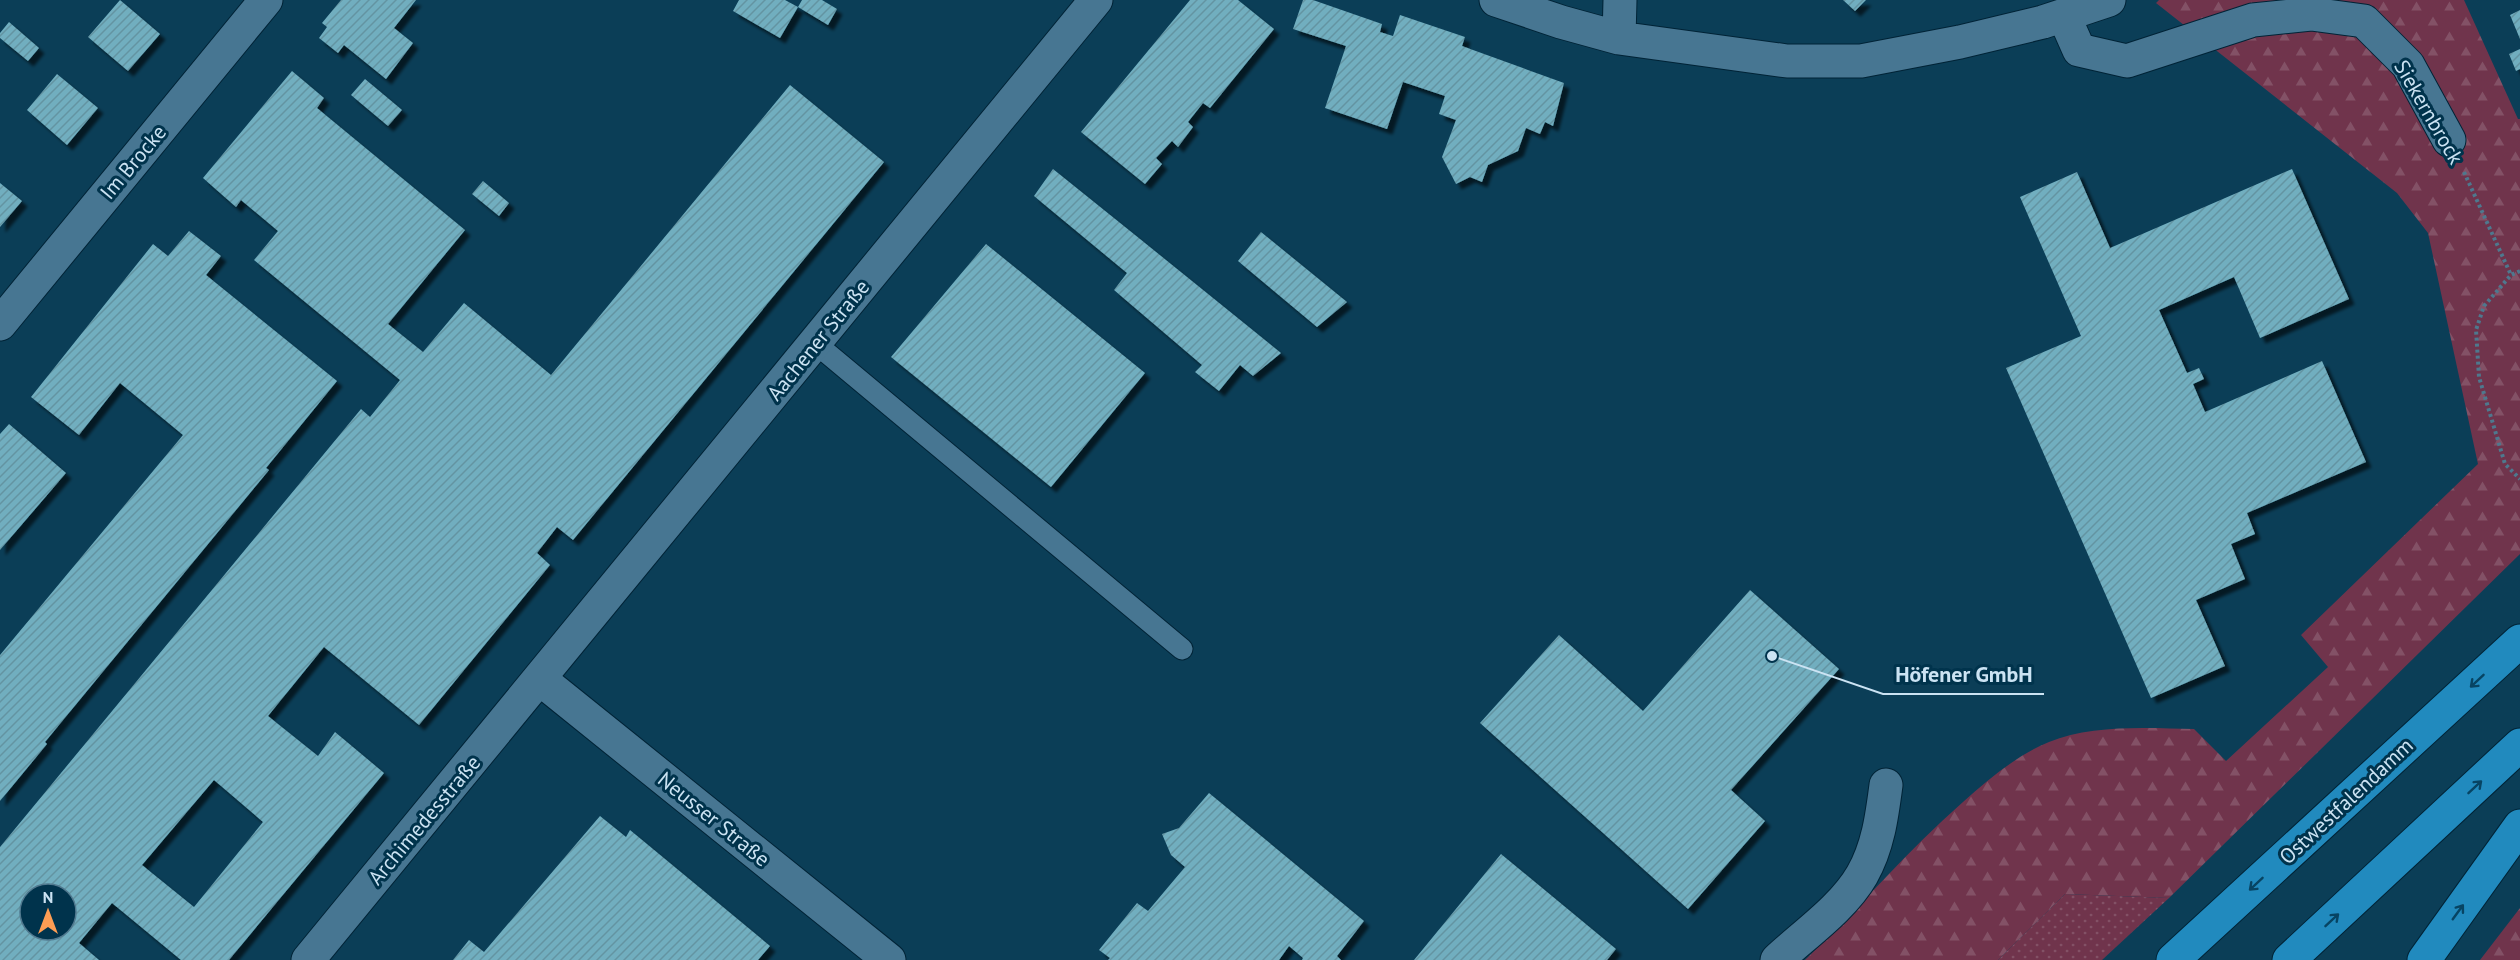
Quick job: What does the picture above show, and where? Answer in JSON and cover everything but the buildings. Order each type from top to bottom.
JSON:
[{"type":"highway","name":"Ostwestfalendamm","points":[[2173,960],[2520,641]]},
{"type":"highway","points":[[2289,960],[2520,745]]},
{"type":"highway","points":[[2424,960],[2520,826]]},
{"type":"street","name":"Im Brocke","points":[[0,324],[266,0]]},
{"type":"street","name":"Aachener Straße","points":[[540,679],[1096,0]]},
{"type":"street","points":[[1619,38],[1620,0]]},
{"type":"street","points":[[1501,1],[1619,38],[1787,61],[1861,62],[1960,42],[2064,16],[2109,0]]},
{"type":"street","name":"Siekernbrock","points":[[2064,16],[2079,50],[2127,62],[2253,20],[2311,14],[2364,21],[2408,65],[2449,140]]},
{"type":"street","name":"Archimedesstraße","points":[[308,960],[540,679]]},
{"type":"street","name":"Neusser Straße","points":[[540,679],[889,960]]},
{"type":"street","points":[[1777,960],[1842,901],[1862,875],[1880,829],[1887,785]]},
{"type":"lane","points":[[815,344],[1182,649]]},
{"type":"path","name":"Siekernbrock","points":[[2449,140],[2511,275]]},
{"type":"path","points":[[2520,270],[2511,275],[2484,306],[2476,330],[2479,377],[2505,464],[2520,479]]},
{"type":"green space","points":[[2159,0],[2464,0],[2518,119],[2520,119],[2520,554],[2169,898],[2065,894],[1998,960],[1805,960],[1942,821],[1993,776],[2037,747],[2083,732],[2140,728],[2194,729],[2226,761],[2328,667],[2301,635],[2478,464],[2428,233],[2397,193],[2156,3]]},
{"type":"green space","points":[[2065,894],[2169,898],[2102,960],[1998,960]]},
{"type":"green space","points":[[2520,908],[2520,960],[2480,960]]},
{"type":"place","name":"Höfener GmbH","points":[[1772,656]]}]
